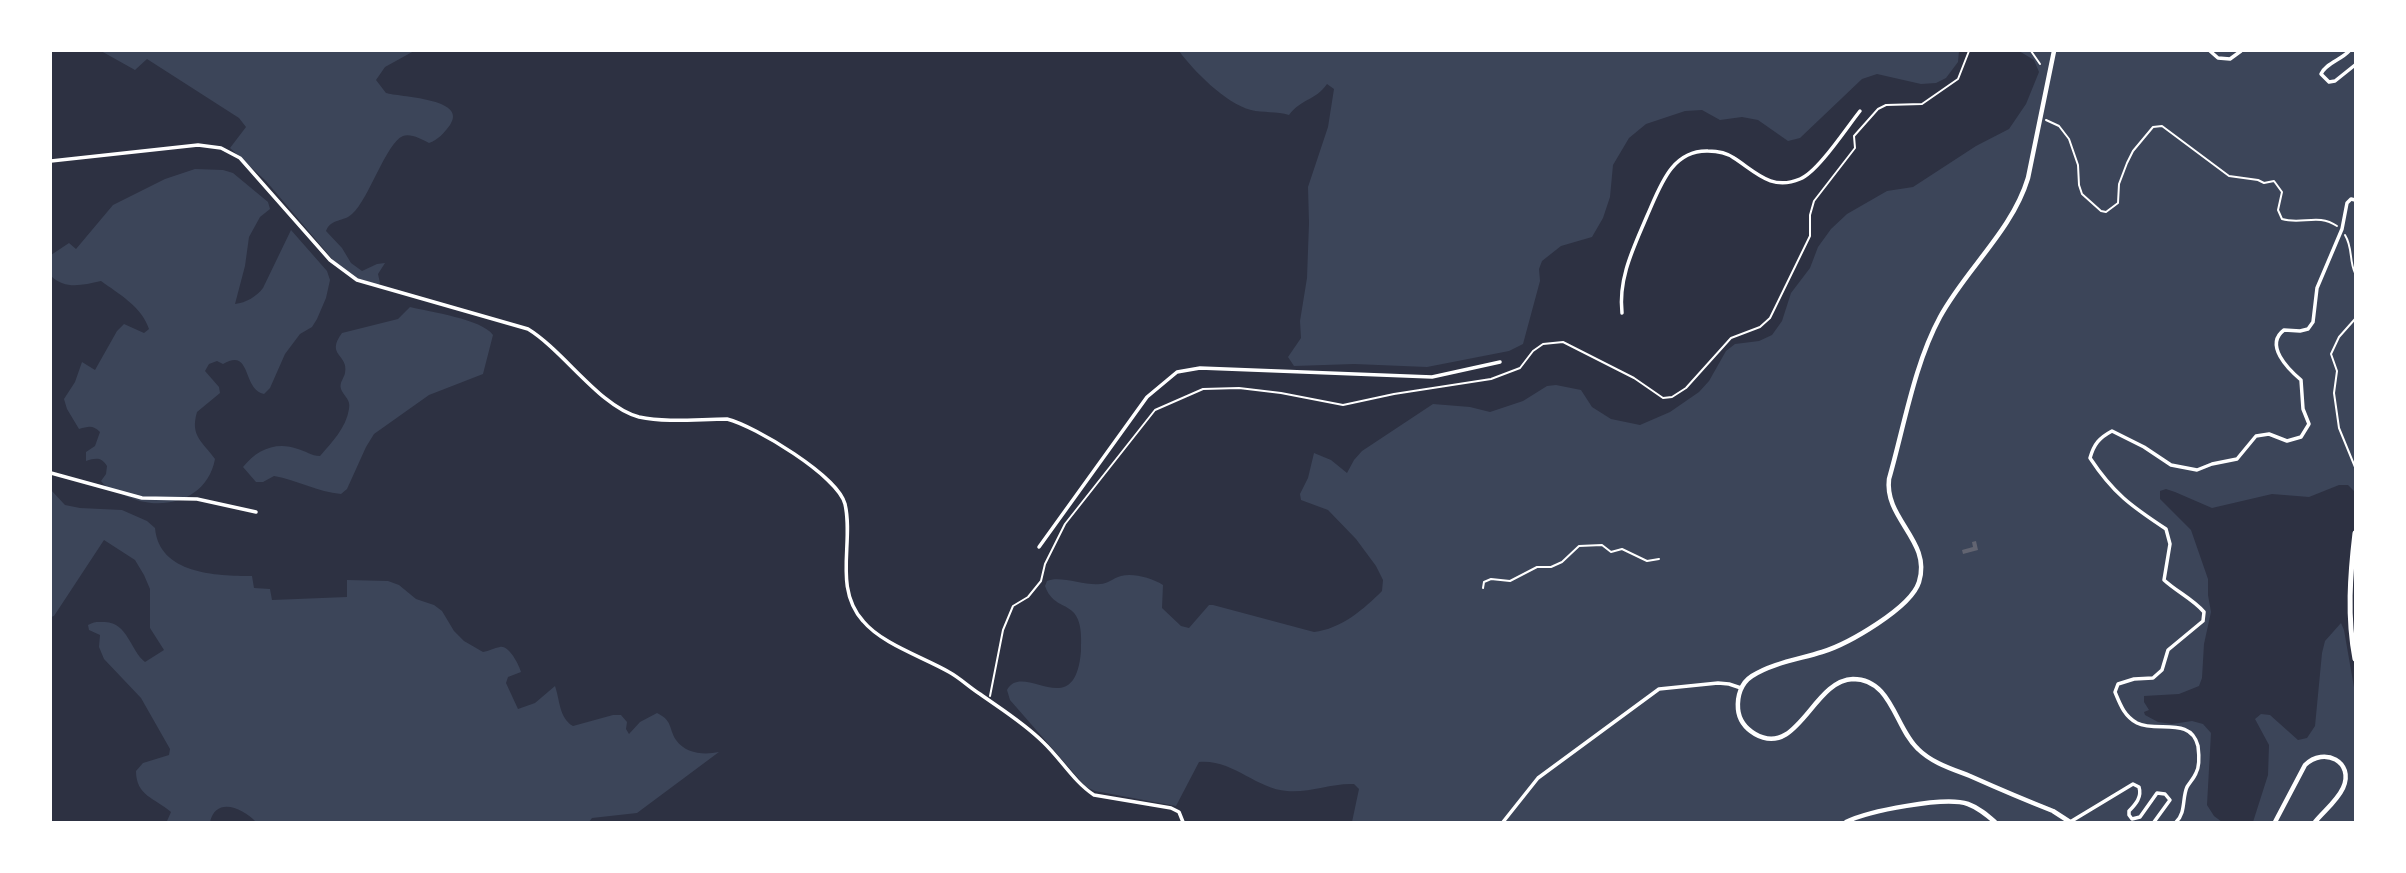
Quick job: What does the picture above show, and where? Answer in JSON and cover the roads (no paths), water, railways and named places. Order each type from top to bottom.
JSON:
[{"type":"highway","points":[[2355,533],[2350,575],[2355,659]]},
{"type":"main road","points":[[2054,51],[2028,178],[2021,197],[2011,216],[1948,304],[1929,340],[1889,479],[1889,495],[1893,509],[1919,551],[1921,575],[1915,591],[1905,604],[1841,644],[1753,675],[1741,688],[1739,712],[1745,727],[1758,736],[1780,737],[1796,727],[1822,695],[1840,682],[1850,679],[1869,683],[1883,693],[1908,738],[1926,756],[2053,811],[2070,822]]},
{"type":"main road","points":[[2274,822],[2305,765],[2320,755],[2338,761],[2346,778],[2344,786],[2315,822]]},
{"type":"main road","points":[[1846,822],[1870,813],[1947,802],[1967,803],[1996,822]]},
{"type":"street","points":[[2210,51],[2218,58],[2230,59],[2241,51]]},
{"type":"street","points":[[2349,51],[2321,74],[2329,82],[2335,81],[2355,65]]},
{"type":"street","points":[[1622,313],[1620,300],[1626,266],[1662,181],[1681,157],[1697,151],[1713,151],[1732,156],[1768,182],[1782,184],[1801,179],[1812,171],[1860,111]]},
{"type":"street","points":[[51,161],[198,145],[209,145],[232,152],[253,172],[330,260],[357,280],[528,330],[549,345],[598,391],[632,414],[654,418],[727,419],[738,422],[821,474],[841,492],[846,515],[845,582],[855,612],[864,624],[876,634],[952,673],[1026,727],[1044,742],[1085,789],[1094,795],[1171,808],[1179,812],[1183,822]]},
{"type":"street","points":[[2176,822],[2180,818],[2186,788],[2198,771],[2199,753],[2196,741],[2191,731],[2137,723],[2124,713],[2115,692],[2119,684],[2134,679],[2153,678],[2162,670],[2168,650],[2203,621],[2204,612],[2164,580],[2170,544],[2166,529],[2128,504],[2106,482],[2090,458],[2093,447],[2100,438],[2112,431],[2144,447],[2171,465],[2197,470],[2237,459],[2256,436],[2269,434],[2287,440],[2301,437],[2309,424],[2303,409],[2301,380],[2285,367],[2276,344],[2278,334],[2284,330],[2308,329],[2313,322],[2317,288],[2342,229],[2347,203],[2351,199],[2355,200]]},
{"type":"street","points":[[1039,547],[1147,397],[1177,372],[1200,368],[1432,377],[1500,362]]},
{"type":"street","points":[[51,473],[142,498],[197,499],[256,512]]},
{"type":"street","points":[[1503,822],[1538,778],[1659,689],[1718,683],[1741,688]]},
{"type":"street","points":[[2070,822],[2133,784],[2139,787],[2141,793],[2129,811],[2132,819],[2140,817],[2157,793],[2165,794],[2170,800],[2154,822]]}]
